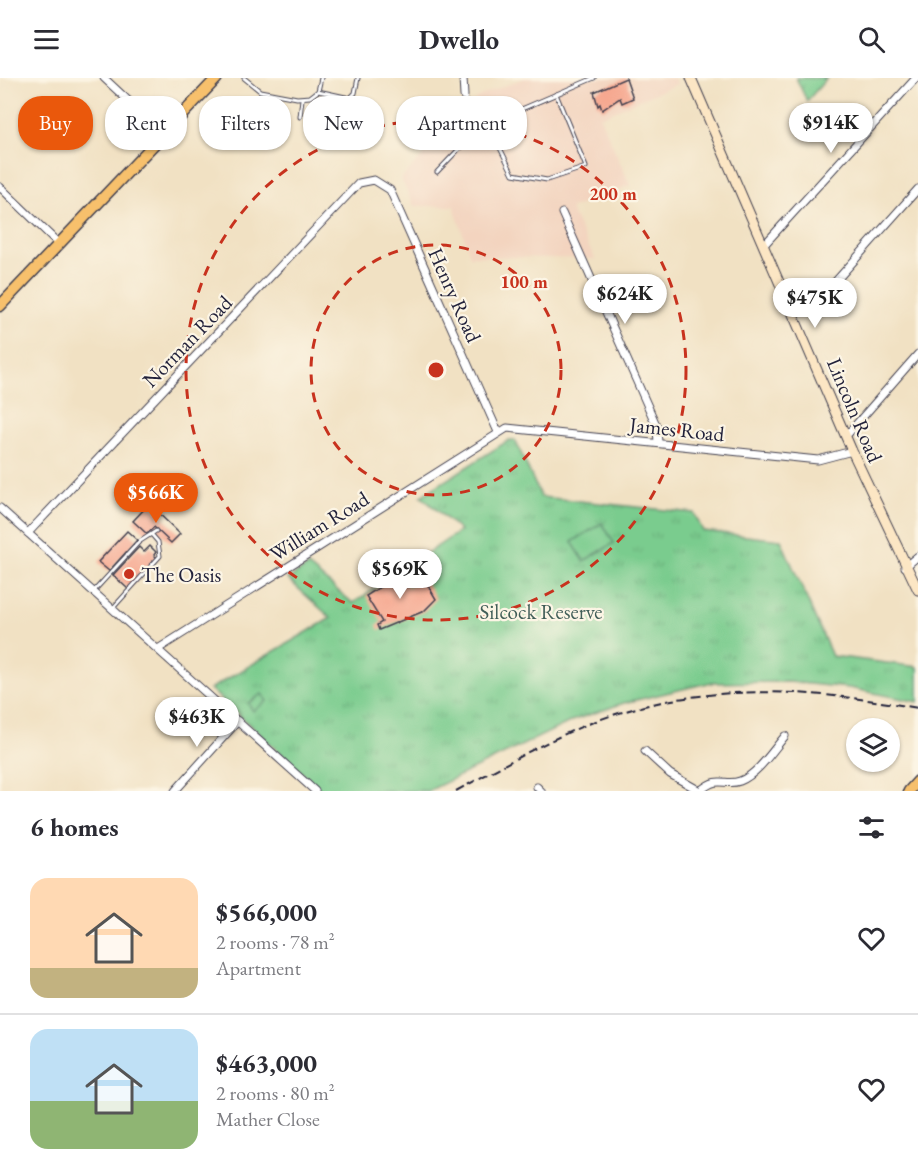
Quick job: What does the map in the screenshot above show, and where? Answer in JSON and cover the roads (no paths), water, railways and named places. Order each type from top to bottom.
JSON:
[{"type":"main road","points":[[187,110],[217,78]]},
{"type":"main road","name":"Lincoln Road","points":[[691,78],[852,451],[905,567],[918,590]]},
{"type":"main road","points":[[0,306],[149,150]]},
{"type":"main road","points":[[909,791],[918,781]]},
{"type":"street","points":[[104,78],[123,96]]},
{"type":"street","points":[[463,78],[464,96]]},
{"type":"street","points":[[764,245],[916,78]]},
{"type":"street","name":"Henry Road","points":[[374,180],[390,190],[498,432]]},
{"type":"street","name":"Norman Road","points":[[28,533],[359,183],[374,180]]},
{"type":"street","points":[[0,187],[59,244]]},
{"type":"street","points":[[790,307],[827,291],[918,189]]},
{"type":"street","points":[[562,213],[657,427],[658,443]]},
{"type":"street","points":[[846,436],[918,354]]},
{"type":"street","name":"James Road","points":[[498,432],[507,428],[518,428],[818,460],[852,451]]},
{"type":"street","name":"William Road","points":[[158,649],[498,432]]},
{"type":"street","points":[[0,508],[315,791]]},
{"type":"street","points":[[905,567],[918,556]]},
{"type":"street","points":[[175,791],[238,721]]},
{"type":"street","points":[[645,751],[670,774],[700,791],[712,782],[735,782],[747,777],[785,736]]},
{"type":"lane","points":[[244,78],[260,91],[302,99],[310,98],[318,91],[321,78]]},
{"type":"lane","points":[[350,96],[356,93],[358,78]]},
{"type":"lane","points":[[527,107],[594,78]]},
{"type":"lane","points":[[318,91],[338,96]]},
{"type":"lane","points":[[501,150],[513,174],[547,180],[586,167],[556,94]]},
{"type":"lane","points":[[300,117],[302,99]]},
{"type":"lane","points":[[437,172],[457,150]]},
{"type":"lane","points":[[94,591],[139,542],[156,531]]},
{"type":"lane","points":[[113,608],[160,556],[158,542],[152,535]]},
{"type":"railway","points":[[456,791],[534,749],[595,721],[653,704],[691,697],[766,692],[842,697],[918,708]]},
{"type":"place","name":"The Oasis","points":[[129,574]]},
{"type":"park label","name":"Silcock Reserve","points":[[541,611]]}]
